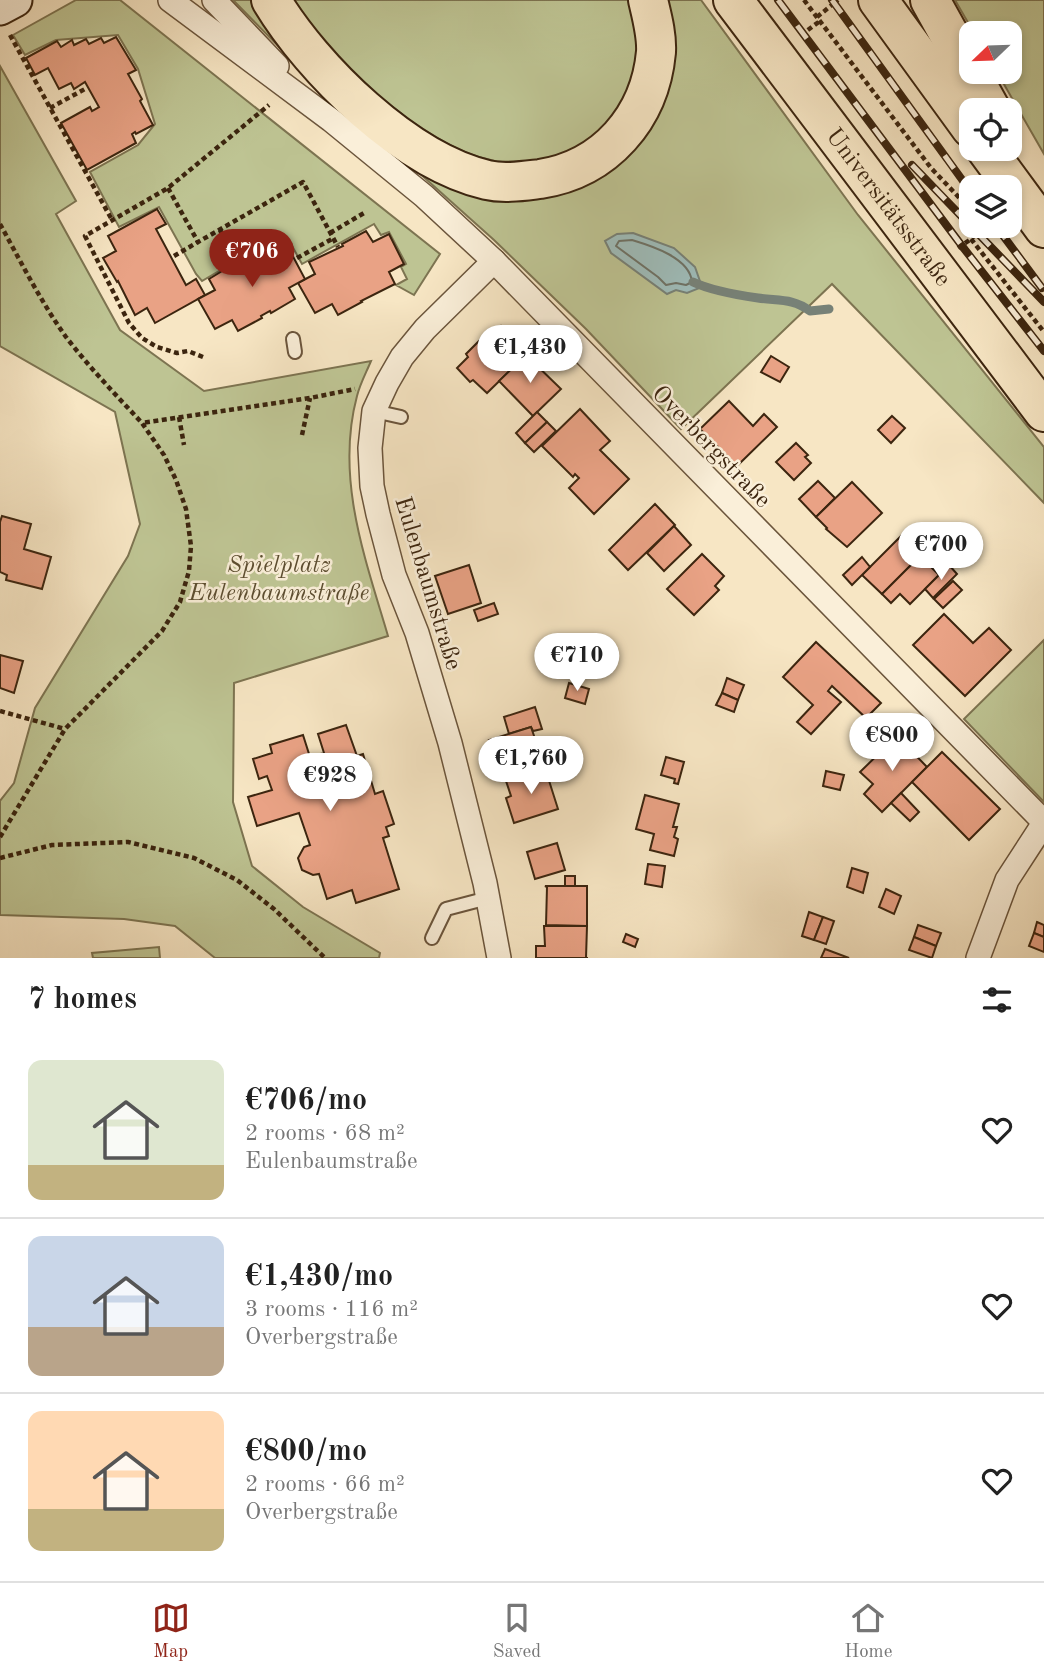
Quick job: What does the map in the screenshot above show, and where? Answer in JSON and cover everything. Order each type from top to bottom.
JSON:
[{"type":"highway","points":[[271,0],[282,19],[312,57],[363,108],[398,135],[428,155],[459,170],[488,180],[517,182],[553,177],[583,166],[608,149],[627,131],[640,110],[652,79],[656,51],[648,0]]},
{"type":"highway","name":"Universitätsstraße","points":[[733,0],[1044,412]]},
{"type":"highway","points":[[878,0],[959,111]]},
{"type":"highway","points":[[930,0],[984,98]]},
{"type":"highway","points":[[995,161],[1044,228]]},
{"type":"highway","points":[[1017,161],[1044,221]]},
{"type":"street","name":"Overbergstraße","points":[[170,0],[331,120],[424,196],[494,261],[1044,822]]},
{"type":"street","name":"Overbergstraße","points":[[214,0],[331,120]]},
{"type":"street","name":"Eulenbaumstraße","points":[[494,261],[425,329],[402,357],[374,411],[370,448],[372,486],[378,514],[394,575],[417,633],[450,743],[488,898],[499,958]]},
{"type":"street","points":[[978,958],[1007,880],[1044,822]]},
{"type":"lane","points":[[374,411],[401,417]]},
{"type":"lane","points":[[432,938],[446,909],[488,898]]},
{"type":"path","points":[[804,0],[931,168],[959,197]]},
{"type":"path","points":[[797,37],[838,0]]},
{"type":"path","points":[[7,12],[50,108],[112,220]]},
{"type":"path","points":[[50,108],[85,89]]},
{"type":"path","points":[[203,357],[188,351],[177,353],[157,347],[142,338],[129,323],[85,236],[169,188],[263,111]]},
{"type":"path","points":[[174,256],[303,182],[338,247]]},
{"type":"path","points":[[169,188],[198,242]]},
{"type":"path","points":[[296,258],[364,214]]},
{"type":"path","points":[[0,224],[65,335],[142,423],[164,454],[186,509],[193,559],[180,602],[162,631],[65,729],[0,837]]},
{"type":"path","points":[[220,230],[232,254]]},
{"type":"path","points":[[957,249],[971,239],[1044,332]]},
{"type":"path","points":[[142,423],[310,398],[387,383]]},
{"type":"path","points":[[302,435],[310,398]]},
{"type":"path","points":[[178,417],[184,444]]},
{"type":"path","points":[[0,711],[65,729]]},
{"type":"path","points":[[0,858],[52,845],[128,842],[194,858],[237,880],[274,909],[325,958]]},
{"type":"green space","points":[[76,0],[120,0],[440,254],[414,295],[396,285],[407,279],[401,267],[406,264],[389,232],[381,235],[374,224],[302,264],[291,244],[265,244],[202,281],[159,207],[119,227],[90,172],[138,145],[155,124],[138,69],[118,35],[56,40],[25,55],[13,35]]},
{"type":"green space","points":[[233,0],[259,0],[289,44],[284,52]]},
{"type":"green space","points":[[292,0],[630,0],[638,41],[636,68],[630,89],[614,117],[579,150],[549,160],[501,162],[479,157],[436,137],[381,98],[338,60]]},
{"type":"green space","points":[[660,0],[701,0],[858,215],[1044,447],[1044,503],[832,284],[681,429],[586,329],[494,240],[408,163],[449,176],[614,159]]},
{"type":"green space","points":[[955,0],[1044,0],[1044,154],[1022,116],[1022,98],[1012,98],[1004,84],[1022,84],[1022,21],[967,21]]},
{"type":"green space","name":"Spielplatz Eulenbaumstraße","points":[[0,66],[76,201],[56,214],[120,330],[204,391],[371,361],[358,392],[351,427],[349,457],[351,487],[362,547],[388,636],[234,683],[233,802],[252,866],[303,907],[380,953],[379,958],[215,958],[175,926],[124,919],[0,915],[0,801],[14,783],[35,708],[128,556],[140,524],[115,412],[0,346]]},
{"type":"green space","points":[[1044,640],[1044,802],[964,719]]},
{"type":"green space","points":[[159,947],[160,958],[93,958],[92,953]]},
{"type":"water","points":[[633,233],[674,248],[695,267],[702,287],[687,293],[676,290],[667,294],[611,253],[605,241],[617,234]]},
{"type":"building","points":[[116,37],[136,70],[128,74],[153,125],[132,134],[136,143],[87,170],[61,123],[90,107],[92,111],[99,107],[85,82],[74,89],[71,83],[59,89],[48,68],[35,75],[26,58],[57,41],[61,47],[72,40],[74,45],[86,39],[89,44],[101,38],[104,43]]},
{"type":"building","points":[[157,209],[166,224],[156,229],[186,285],[196,279],[205,295],[155,323],[147,308],[135,315],[103,258],[116,251],[108,236]]},
{"type":"building","points":[[366,231],[373,242],[389,234],[404,264],[389,272],[395,284],[338,315],[332,304],[315,313],[298,283],[315,274],[309,262],[343,246],[342,244]]},
{"type":"building","points":[[266,247],[272,258],[289,249],[305,279],[289,288],[295,299],[238,331],[232,320],[215,329],[198,299],[215,290],[209,279]]},
{"type":"building","points":[[501,326],[515,340],[512,343],[525,356],[487,393],[473,380],[470,382],[457,368],[468,357],[466,354],[487,333],[490,336]]},
{"type":"building","points":[[526,355],[561,389],[533,416],[499,381]]},
{"type":"building","points":[[771,356],[789,367],[780,382],[761,372]]},
{"type":"building","points":[[729,401],[753,426],[764,414],[777,427],[737,466],[700,429]]},
{"type":"building","points":[[580,409],[610,441],[600,450],[629,479],[594,514],[569,488],[579,478],[575,474],[573,477],[542,446]]},
{"type":"building","points":[[537,412],[547,422],[525,443],[516,433]]},
{"type":"building","points":[[892,416],[905,428],[891,443],[878,430]]},
{"type":"building","points":[[547,422],[556,431],[534,452],[525,443]]},
{"type":"building","points":[[796,443],[808,455],[805,457],[811,463],[794,480],[776,462]]},
{"type":"building","points":[[818,481],[835,498],[816,517],[799,499]]},
{"type":"building","points":[[852,482],[882,513],[847,547],[816,517]]},
{"type":"building","points":[[655,504],[675,525],[628,570],[609,550]]},
{"type":"building","points":[[2,516],[31,524],[24,549],[51,557],[42,589],[6,580],[7,575],[0,572]]},
{"type":"building","points":[[674,526],[691,545],[664,571],[647,553]]},
{"type":"building","points":[[901,536],[920,556],[882,594],[862,575]]},
{"type":"building","points":[[702,554],[724,576],[715,586],[719,590],[694,615],[667,589]]},
{"type":"building","points":[[920,556],[939,575],[910,604],[900,594],[891,603],[882,594]]},
{"type":"building","points":[[862,557],[870,567],[852,585],[843,575]]},
{"type":"building","points":[[469,565],[481,603],[448,614],[435,576]]},
{"type":"building","points":[[949,565],[957,574],[933,598],[925,589]]},
{"type":"building","points":[[953,581],[962,590],[943,608],[934,599]]},
{"type":"building","points":[[494,603],[498,614],[478,621],[474,610]]},
{"type":"building","points":[[944,614],[973,643],[989,628],[1011,650],[965,696],[913,645]]},
{"type":"building","points":[[816,642],[881,703],[866,718],[832,686],[828,691],[841,702],[811,734],[797,722],[813,705],[783,677]]},
{"type":"building","points":[[0,655],[23,661],[14,693],[0,688]]},
{"type":"building","points":[[727,678],[744,685],[738,700],[722,693]]},
{"type":"building","points":[[569,683],[589,689],[585,704],[565,698]]},
{"type":"building","points":[[722,693],[738,700],[734,712],[716,705]]},
{"type":"building","points":[[535,707],[542,729],[533,731],[531,727],[509,734],[504,717]]},
{"type":"building","points":[[346,725],[357,756],[363,754],[375,794],[383,791],[394,824],[386,827],[389,836],[383,838],[399,889],[356,903],[352,890],[327,899],[319,874],[313,875],[302,870],[298,858],[304,847],[310,845],[299,813],[257,826],[248,797],[272,790],[267,776],[259,779],[253,759],[272,753],[270,745],[303,735],[310,757],[324,753],[318,734]]},
{"type":"building","points":[[531,727],[545,768],[506,781],[493,741],[489,740]]},
{"type":"building","points":[[897,736],[927,767],[882,812],[864,794],[873,784],[860,772]]},
{"type":"building","points":[[942,752],[1000,809],[969,840],[912,782]]},
{"type":"building","points":[[666,757],[684,762],[678,784],[674,783],[675,779],[661,775]]},
{"type":"building","points":[[545,768],[558,809],[514,823],[506,798],[511,796],[506,781]]},
{"type":"building","points":[[826,771],[844,775],[840,790],[823,786]]},
{"type":"building","points":[[901,793],[919,812],[910,821],[891,803]]},
{"type":"building","points":[[645,795],[679,804],[673,827],[677,827],[674,837],[678,839],[674,856],[650,850],[654,834],[636,829]]},
{"type":"building","points":[[557,843],[565,870],[535,879],[527,852]]},
{"type":"building","points":[[648,864],[665,866],[662,887],[645,884]]},
{"type":"building","points":[[852,868],[868,873],[863,893],[847,887]]},
{"type":"building","points":[[565,876],[575,876],[575,886],[565,886]]},
{"type":"building","points":[[545,886],[587,886],[587,926],[546,925]]},
{"type":"building","points":[[886,889],[901,896],[894,914],[879,907]]},
{"type":"building","points":[[809,912],[823,917],[814,940],[802,936]]},
{"type":"building","points":[[823,917],[834,921],[826,944],[814,940]]},
{"type":"building","points":[[1037,922],[1044,925],[1044,937],[1034,933]]},
{"type":"building","points":[[918,925],[941,933],[936,946],[914,937]]},
{"type":"building","points":[[544,926],[587,926],[586,958],[536,958],[536,946],[545,946]]},
{"type":"building","points":[[1034,933],[1044,937],[1044,952],[1029,946]]},
{"type":"building","points":[[626,934],[638,939],[635,947],[623,942]]},
{"type":"building","points":[[914,937],[936,946],[932,958],[909,950]]},
{"type":"building","points":[[825,949],[849,958],[821,958]]},
{"type":"waterway","points":[[693,282],[733,294],[791,302],[810,311],[829,309]]},
{"type":"railway","points":[[778,0],[1044,351]]},
{"type":"railway","points":[[832,0],[959,175]]},
{"type":"railway","points":[[912,165],[1044,302]]},
{"type":"railway","points":[[1005,238],[1042,288]]}]
